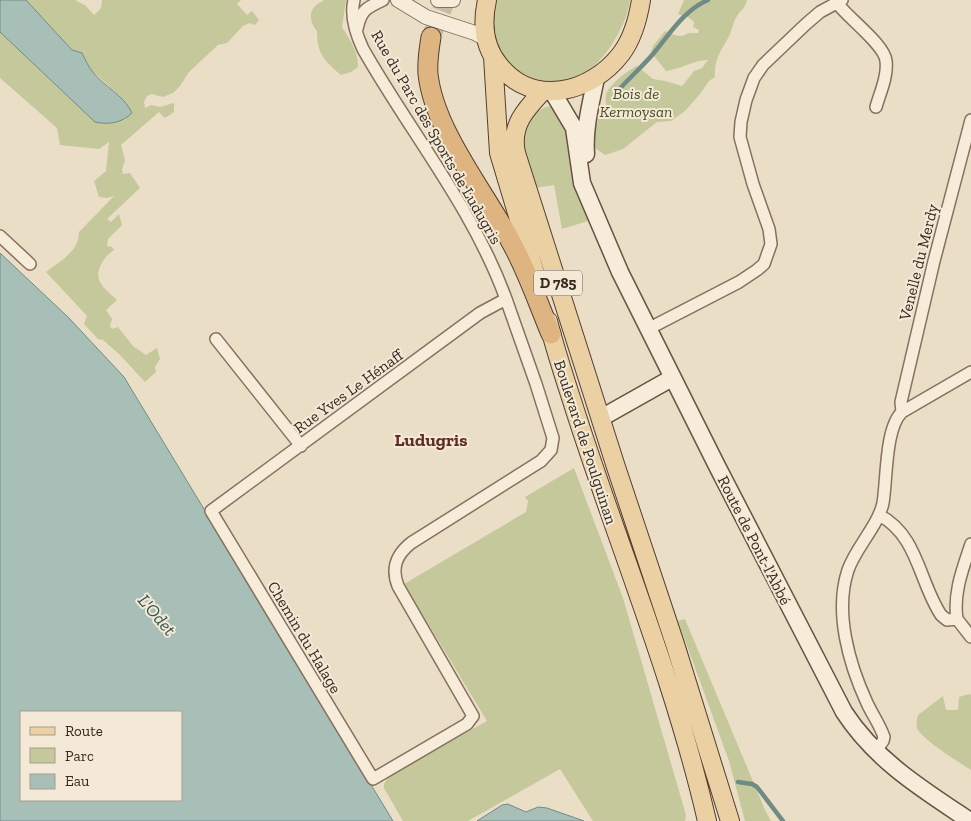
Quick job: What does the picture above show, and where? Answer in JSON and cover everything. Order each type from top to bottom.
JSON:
[{"type":"highway","name":"D 785","points":[[431,37],[427,60],[428,76],[437,111],[518,254],[551,334]]},
{"type":"main road","points":[[487,0],[484,24],[486,39],[493,57],[506,74],[514,80],[533,89],[548,91],[574,88],[596,78],[621,54],[632,34],[641,0]]},
{"type":"main road","name":"Boulevard de Poulguinan","points":[[493,57],[499,153],[551,334],[586,446],[666,674],[694,767],[707,821]]},
{"type":"main road","name":"Route de Pont-l'Abbé","points":[[596,78],[588,114],[585,142],[589,180],[596,215]]},
{"type":"main road","name":"Route de Pont-l'Abbé","points":[[548,91],[574,128],[582,183],[609,248],[672,378],[836,698],[851,723],[875,752],[897,771],[970,821]]},
{"type":"main road","name":"Boulevard de Poulguinan","points":[[548,91],[521,116],[515,129],[514,145],[730,821]]},
{"type":"main road","points":[[600,418],[672,378]]},
{"type":"street","name":"Rue du Parc des Sports de Ludugris","points":[[354,0],[353,15],[356,30],[368,58],[468,219],[490,261],[506,299],[549,423],[553,444],[548,454],[541,461],[412,543],[396,560],[394,570],[398,586],[473,716],[467,724],[373,779]]},
{"type":"street","points":[[398,0],[426,17],[475,33],[486,39]]},
{"type":"street","points":[[438,0],[453,0]]},
{"type":"street","name":"Rue du Parc des Sports de Ludugris","points":[[356,30],[359,18],[363,12],[381,1]]},
{"type":"street","points":[[648,329],[738,282],[764,264],[770,251],[769,229],[753,184],[740,137],[746,100],[754,78],[763,65],[820,12],[840,1],[851,20],[885,54],[887,63],[876,107]]},
{"type":"street","name":"Venelle du Merdy","points":[[902,412],[901,402],[932,270],[971,120]]},
{"type":"street","points":[[0,236],[30,264]]},
{"type":"street","name":"Rue Yves Le Hénaff","points":[[211,511],[480,314],[506,299]]},
{"type":"street","points":[[216,339],[301,446]]},
{"type":"street","points":[[875,752],[884,737],[866,702],[850,660],[844,631],[843,602],[845,580],[851,562],[879,515],[883,502],[894,422],[902,412],[971,372]]},
{"type":"street","name":"Chemin du Halage","points":[[211,511],[373,779]]},
{"type":"street","points":[[879,515],[892,522],[906,539],[941,615],[947,620],[957,620]]},
{"type":"street","points":[[971,544],[957,589],[956,608],[957,620],[971,637]]},
{"type":"green space","points":[[26,0],[75,0],[86,6],[94,15],[101,8],[102,0],[241,0],[237,4],[247,15],[252,11],[259,20],[255,25],[250,23],[243,26],[227,43],[218,45],[189,72],[173,93],[163,97],[152,94],[147,96],[144,102],[145,108],[151,105],[160,107],[174,103],[174,112],[165,118],[159,112],[121,145],[125,160],[122,170],[123,174],[130,173],[140,188],[107,219],[111,222],[119,214],[122,225],[108,239],[107,246],[112,247],[114,250],[101,264],[98,273],[103,287],[117,300],[106,310],[112,319],[110,326],[112,329],[118,327],[133,346],[146,355],[157,348],[160,359],[155,367],[156,372],[145,382],[119,354],[103,340],[98,339],[84,324],[87,316],[46,272],[73,250],[79,232],[114,196],[107,198],[99,197],[94,181],[106,171],[109,142],[99,149],[60,145],[57,128],[0,78],[0,32],[91,118],[103,124],[126,119],[120,96],[91,70],[82,54],[72,50]]},
{"type":"green space","points":[[323,0],[346,0],[342,27],[353,46],[358,61],[358,67],[351,72],[341,75],[326,61],[320,51],[317,31],[312,23],[311,14],[314,7]]},
{"type":"green space","points":[[496,0],[630,0],[625,18],[617,35],[608,50],[596,64],[588,71],[565,81],[547,82],[529,77],[514,68],[502,54],[494,38],[492,20]]},
{"type":"green space","name":"Bois de Kermoysan","points":[[684,0],[747,0],[718,56],[715,65],[715,77],[709,81],[685,111],[671,121],[657,122],[623,149],[605,155],[595,148],[594,135],[601,109],[606,106],[606,94],[615,82],[637,66],[653,79],[682,86],[694,71],[702,68],[708,60],[698,61],[666,71],[651,52],[653,46],[665,31],[680,36],[688,33],[698,33],[699,30],[693,27],[694,22],[688,17],[678,14]]},
{"type":"green space","points":[[550,106],[559,111],[566,121],[581,200],[588,221],[562,229],[554,185],[535,188],[525,157],[522,140],[525,127],[533,116],[538,111]]},
{"type":"green space","points":[[574,468],[623,598],[686,815],[685,821],[593,821],[560,769],[468,821],[403,821],[384,788],[384,784],[389,776],[487,721],[404,584],[526,512],[528,501],[525,497]]},
{"type":"green space","points":[[685,619],[771,821],[745,821],[729,761],[678,621]]},
{"type":"green space","points":[[971,695],[971,770],[925,738],[917,728],[918,715],[943,696],[946,710],[958,710],[959,697]]},
{"type":"water","points":[[0,0],[26,0],[72,50],[82,53],[92,71],[124,101],[132,113],[124,119],[115,122],[95,122],[0,32]]},
{"type":"water","name":"L'Odet","points":[[0,253],[68,317],[124,377],[393,821],[0,821]]},
{"type":"water","points":[[508,804],[526,812],[538,807],[547,808],[584,821],[477,821],[502,805]]},
{"type":"waterway","points":[[615,94],[648,59],[684,16],[699,4],[708,0]]},
{"type":"waterway","points":[[738,782],[752,784],[757,787],[783,821]]},
{"type":"tunnel","points":[[431,37],[446,0]]},
{"type":"district","name":"Ludugris","points":[[431,440]]}]
